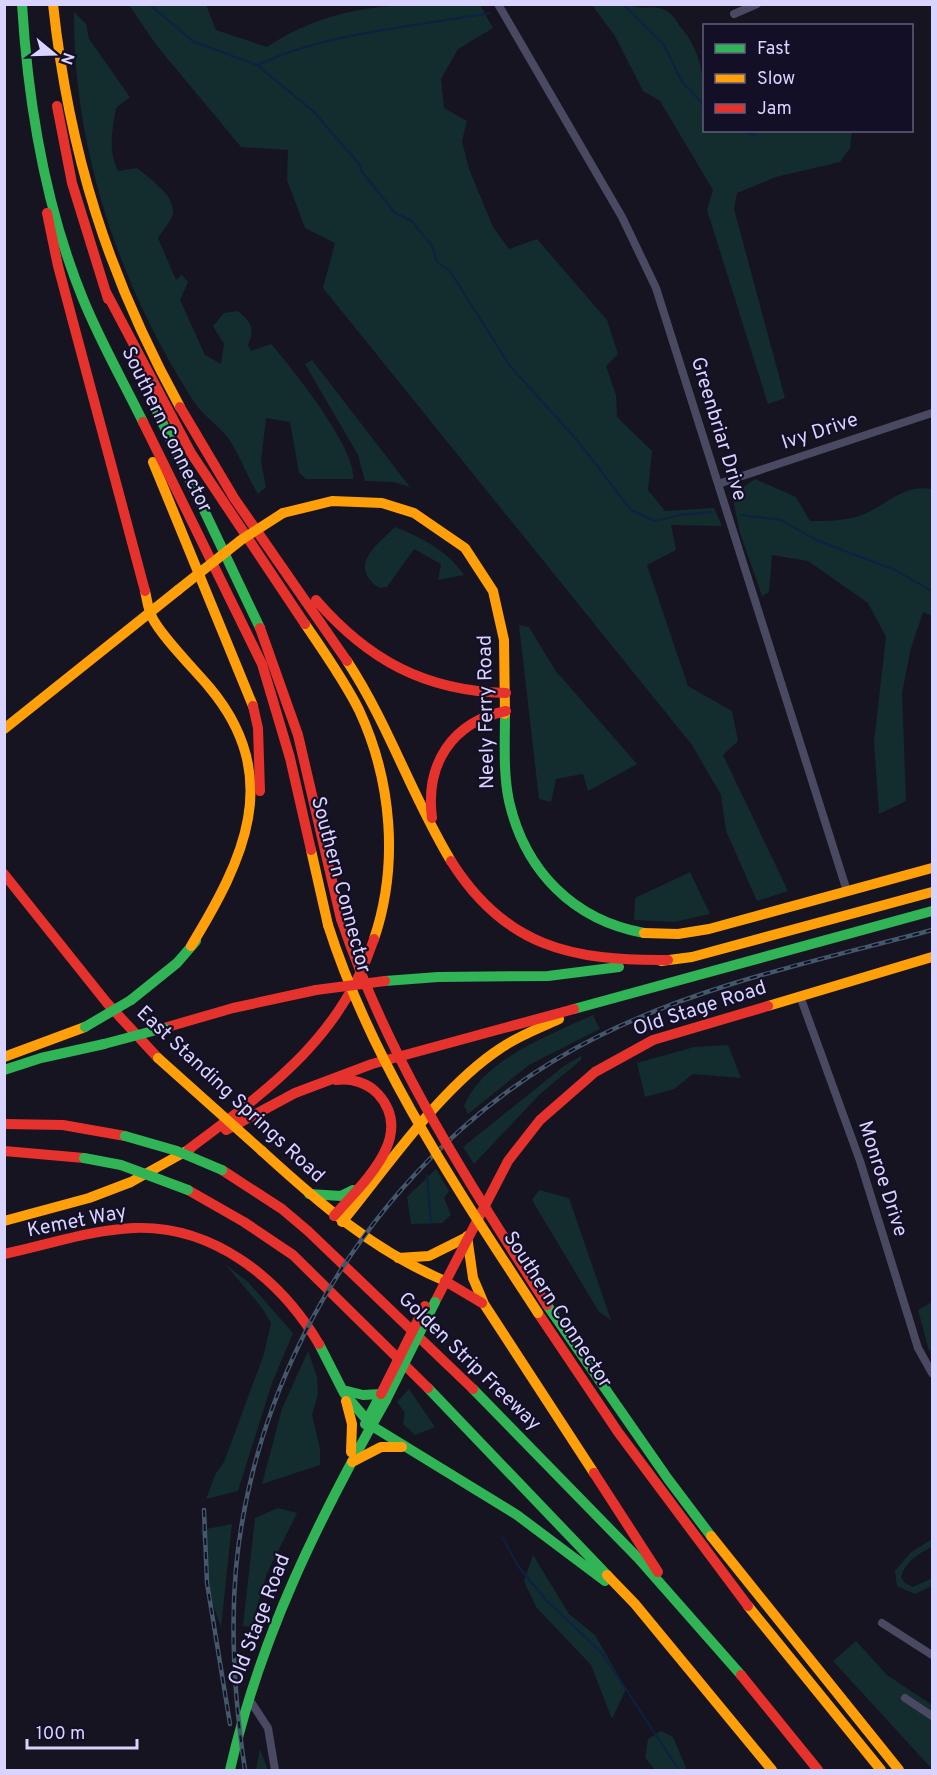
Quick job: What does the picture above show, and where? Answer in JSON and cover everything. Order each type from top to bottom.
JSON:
[{"type":"main road","name":"Southern Connector","points":[[22,4],[35,133],[65,246],[83,299],[262,664],[287,749],[328,925],[354,1004],[379,1055],[414,1119],[542,1309],[742,1578],[899,1770]]},
{"type":"main road","name":"Southern Connector","points":[[46,4],[61,132],[86,233],[106,292],[141,376],[280,676],[303,755],[341,919],[366,994],[399,1065],[596,1402],[693,1537],[881,1770]]},
{"type":"main road","points":[[53,4],[68,113],[89,204],[110,264],[135,322],[204,449],[371,700],[456,872],[478,899],[504,922],[534,941],[570,954],[608,961],[668,960]]},
{"type":"main road","points":[[35,133],[39,172],[58,266],[141,583],[154,622],[231,715],[245,745],[250,767],[251,802],[238,860],[224,892],[191,946]]},
{"type":"main road","points":[[106,292],[187,446],[349,693],[371,741],[380,772],[388,817],[389,859],[384,900],[371,950],[355,991],[309,1051],[263,1093],[189,1149]]},
{"type":"main road","points":[[4,1057],[85,1027],[130,1000],[177,963],[224,906],[248,855],[260,791],[258,728],[241,669],[155,469],[135,406]]},
{"type":"main road","points":[[180,406],[304,586],[344,631],[377,657],[428,681],[469,692],[506,693]]},
{"type":"main road","name":"Neely Ferry Road","points":[[4,729],[241,540],[283,513],[311,504],[339,500],[379,502],[419,515],[454,538],[480,569],[499,608],[505,634],[504,773],[507,800],[518,837],[537,870],[574,906],[598,920],[636,932],[671,935],[706,929],[933,868]]},
{"type":"main road","points":[[439,840],[431,813],[431,791],[441,757],[457,735],[469,724],[483,716],[506,711]]},
{"type":"main road","name":"East Standing Springs Road","points":[[4,874],[107,1003],[158,1058],[309,1194],[372,1244],[402,1260],[427,1267],[445,1281],[484,1304]]},
{"type":"main road","points":[[4,1070],[41,1058],[104,1044],[233,1008],[316,990],[438,977],[548,976],[692,957],[933,892]]},
{"type":"main road","points":[[4,1221],[89,1198],[131,1182],[281,1099],[319,1082],[497,1028],[582,1007],[933,910]]},
{"type":"main road","name":"Old Stage Road","points":[[230,1770],[249,1699],[290,1585],[337,1486],[432,1300],[445,1281],[498,1178],[524,1139],[558,1101],[595,1072],[654,1040],[933,957]]},
{"type":"main road","points":[[338,1219],[436,1108],[476,1067],[502,1047],[582,1007]]},
{"type":"main road","points":[[319,1082],[345,1078],[368,1085],[384,1102],[392,1117],[392,1139],[355,1189],[338,1219]]},
{"type":"main road","name":"Golden Strip Freeway","points":[[4,1124],[63,1125],[125,1136],[177,1151],[222,1170],[282,1209],[453,1369],[571,1487],[759,1697],[818,1770]]},
{"type":"main road","points":[[4,1151],[84,1158],[121,1166],[188,1190],[244,1221],[293,1255],[510,1471],[635,1604],[772,1770]]},
{"type":"main road","points":[[309,1194],[341,1196],[355,1189]]},
{"type":"main road","name":"Kemet Way","points":[[4,1254],[136,1228],[174,1230],[212,1241],[255,1269],[291,1305],[312,1333],[343,1390],[364,1410],[369,1424]]},
{"type":"main road","points":[[402,1260],[441,1252],[467,1236],[473,1278],[484,1304],[618,1514],[692,1621]]},
{"type":"main road","points":[[383,1396],[363,1395],[343,1390],[352,1424],[352,1457],[387,1444],[409,1448]]},
{"type":"main road","points":[[369,1424],[517,1515],[635,1604]]},
{"type":"street","name":"Greenbriar Drive","points":[[498,4],[622,217],[651,277],[847,891]]},
{"type":"street","points":[[734,14],[757,4]]},
{"type":"street","name":"Ivy Drive","points":[[718,483],[933,412]]},
{"type":"street","name":"Monroe Drive","points":[[800,996],[860,1161],[915,1338],[933,1372]]},
{"type":"street","points":[[882,1623],[933,1655]]},
{"type":"street","points":[[905,1698],[933,1716]]},
{"type":"street","points":[[249,1699],[268,1728],[275,1770]]},
{"type":"green space","points":[[129,5],[206,5],[216,30],[267,47],[293,32],[344,13],[396,6],[480,5],[493,28],[458,49],[441,79],[444,108],[467,121],[462,141],[469,169],[493,227],[509,249],[537,239],[607,320],[618,354],[606,366],[616,395],[617,417],[652,451],[648,490],[665,511],[714,508],[722,526],[671,525],[676,550],[647,565],[688,686],[732,711],[738,741],[723,755],[788,891],[757,901],[726,831],[721,795],[692,745],[323,288],[335,243],[305,228],[287,180],[288,150],[241,147],[157,46]]},
{"type":"green space","points":[[592,5],[658,8],[674,17],[695,49],[699,62],[703,88],[703,132],[852,132],[850,148],[840,162],[776,177],[737,193],[734,209],[785,398],[768,404],[707,210],[713,190],[660,101],[643,91],[615,36]]},
{"type":"green space","points":[[74,12],[86,24],[89,39],[130,97],[116,108],[112,148],[118,171],[137,168],[166,193],[173,206],[172,216],[158,238],[176,280],[182,275],[188,282],[180,300],[205,355],[221,364],[224,344],[213,326],[224,313],[238,311],[251,326],[248,345],[251,351],[271,344],[321,409],[345,449],[352,466],[353,479],[306,479],[299,473],[290,422],[266,418],[261,462],[266,487],[258,494],[229,439],[193,401],[141,305],[104,211],[91,162],[82,112],[76,62]]},
{"type":"green space","points":[[312,360],[410,487],[393,482],[365,481],[358,455],[305,364]]},
{"type":"green space","points":[[755,479],[796,497],[810,521],[856,517],[904,492],[922,488],[932,489],[932,616],[923,612],[911,648],[902,693],[906,801],[879,814],[874,742],[886,637],[868,603],[808,561],[772,555],[769,592],[762,596],[740,533],[732,495]]},
{"type":"green space","points":[[395,527],[414,535],[442,552],[458,566],[464,575],[438,580],[441,564],[414,549],[387,587],[379,588],[365,572],[365,564],[374,548]]},
{"type":"green space","points":[[519,625],[529,627],[555,670],[637,764],[588,791],[583,774],[556,779],[551,802],[539,799]]},
{"type":"green space","points":[[690,872],[710,914],[674,922],[634,920],[635,898]]},
{"type":"green space","points":[[593,1015],[600,1029],[529,1065],[468,1114],[464,1106],[473,1089],[502,1062],[538,1040]]},
{"type":"green space","points":[[728,1045],[741,1078],[693,1074],[674,1089],[645,1097],[637,1063],[694,1047]]},
{"type":"green space","points":[[581,1056],[581,1060],[540,1094],[474,1164],[463,1147],[564,1066]]},
{"type":"green space","points":[[436,1169],[449,1191],[444,1198],[451,1215],[442,1223],[411,1224],[407,1197]]},
{"type":"green space","points":[[539,1190],[569,1198],[611,1320],[599,1312],[532,1200]]},
{"type":"green space","points":[[225,1264],[248,1282],[293,1333],[272,1383],[238,1491],[206,1499],[215,1475],[224,1462],[264,1354],[271,1323],[262,1308]]},
{"type":"green space","points":[[932,1302],[932,1349],[929,1351],[918,1310]]},
{"type":"green space","points":[[308,1351],[317,1377],[318,1394],[312,1415],[320,1449],[320,1465],[262,1484],[282,1409]]},
{"type":"green space","points":[[409,1389],[435,1427],[415,1435],[403,1424],[405,1413],[397,1402]]},
{"type":"green space","points":[[278,1508],[297,1513],[267,1573],[251,1627],[243,1626],[255,1518]]},
{"type":"green space","points":[[232,1524],[221,1627],[212,1602],[201,1530]]},
{"type":"green space","points":[[932,1539],[932,1547],[913,1559],[901,1577],[905,1583],[913,1587],[932,1578],[932,1586],[915,1594],[897,1586],[895,1571],[910,1553]]},
{"type":"green space","points":[[533,1555],[569,1614],[595,1635],[626,1689],[612,1719],[591,1665],[536,1607],[524,1581]]},
{"type":"green space","points":[[856,1641],[887,1675],[932,1705],[932,1769],[833,1661]]},
{"type":"green space","points":[[661,1731],[673,1737],[687,1770],[655,1770],[645,1758],[648,1739]]},
{"type":"green space","points":[[260,1749],[268,1770],[256,1770]]},
{"type":"waterway","points":[[149,4],[194,42],[257,65],[314,112],[360,165],[362,172],[395,213],[412,221],[432,246],[437,262],[450,271],[510,366],[577,440],[631,510],[655,521],[680,515],[712,512]]},
{"type":"waterway","points":[[623,4],[664,45],[682,82],[703,104]]},
{"type":"waterway","points":[[257,65],[284,54],[342,38],[489,13]]},
{"type":"waterway","points":[[746,132],[755,135]]},
{"type":"waterway","points":[[741,515],[781,520],[816,540],[895,570],[932,591]]},
{"type":"waterway","points":[[427,1175],[431,1224]]},
{"type":"waterway","points":[[503,1538],[518,1566],[546,1600],[602,1653],[679,1770]]},
{"type":"railway","points":[[245,1770],[236,1695],[233,1619],[236,1568],[249,1486],[273,1406],[307,1329],[350,1256],[401,1190],[460,1130],[527,1078],[599,1036],[679,1002],[721,988],[805,963],[932,930]]},
{"type":"railway","points":[[204,1510],[207,1583],[230,1724]]},
{"type":"traffic: fast","points":[[22,4],[34,116],[58,228],[90,315],[143,422]]},
{"type":"traffic: fast","points":[[155,407],[260,628]]},
{"type":"traffic: fast","points":[[505,714],[505,769],[509,801],[516,826],[540,870],[574,904],[595,917],[644,933]]},
{"type":"traffic: fast","points":[[574,1009],[932,911]]},
{"type":"traffic: fast","points":[[131,1000],[177,963],[196,941]]},
{"type":"traffic: fast","points":[[385,981],[438,977],[548,976],[619,967]]},
{"type":"traffic: fast","points":[[85,1027],[131,1000]]},
{"type":"traffic: fast","points":[[104,1044],[164,1028]]},
{"type":"traffic: fast","points":[[4,1070],[41,1058],[104,1044]]},
{"type":"traffic: fast","points":[[125,1136],[177,1151],[222,1170]]},
{"type":"traffic: fast","points":[[84,1158],[121,1165],[188,1190]]},
{"type":"traffic: fast","points":[[309,1194],[341,1196],[353,1190]]},
{"type":"traffic: fast","points":[[386,1400],[435,1302]]},
{"type":"traffic: fast","points":[[547,1305],[668,1479],[711,1536]]},
{"type":"traffic: fast","points":[[319,1344],[344,1393],[372,1426]]},
{"type":"traffic: fast","points":[[428,1388],[607,1575]]},
{"type":"traffic: fast","points":[[473,1389],[638,1558],[741,1675]]},
{"type":"traffic: fast","points":[[347,1391],[363,1395],[381,1394]]},
{"type":"traffic: fast","points":[[365,1424],[381,1394]]},
{"type":"traffic: fast","points":[[230,1770],[258,1673],[294,1579],[361,1444],[386,1400]]},
{"type":"traffic: fast","points":[[372,1426],[517,1515],[605,1581]]},
{"type":"traffic: slow","points":[[53,4],[69,111],[96,212],[112,261],[132,310],[180,407]]},
{"type":"traffic: slow","points":[[153,462],[253,706]]},
{"type":"traffic: slow","points":[[283,513],[332,501],[382,503],[414,513],[465,548],[493,591],[504,640],[505,714]]},
{"type":"traffic: slow","points":[[178,590],[241,540],[283,513]]},
{"type":"traffic: slow","points":[[4,729],[178,590]]},
{"type":"traffic: slow","points":[[145,591],[156,625],[210,688],[233,721],[246,754],[250,786],[248,818],[240,850],[227,882],[191,946]]},
{"type":"traffic: slow","points":[[305,624],[359,710],[379,765],[385,794],[389,853],[382,911],[374,939]]},
{"type":"traffic: slow","points":[[347,661],[362,685],[424,812],[451,861]]},
{"type":"traffic: slow","points":[[311,850],[328,925]]},
{"type":"traffic: slow","points":[[644,933],[678,934],[709,929],[932,868]]},
{"type":"traffic: slow","points":[[661,961],[692,957],[932,892]]},
{"type":"traffic: slow","points":[[328,925],[347,977],[393,1077],[448,1173],[538,1313]]},
{"type":"traffic: slow","points":[[768,1006],[932,957]]},
{"type":"traffic: slow","points":[[342,1222],[416,1129],[457,1084],[479,1064],[508,1044],[559,1019]]},
{"type":"traffic: slow","points":[[4,1057],[85,1027]]},
{"type":"traffic: slow","points":[[158,1058],[262,1151]]},
{"type":"traffic: slow","points":[[4,1221],[89,1198],[131,1182],[190,1149]]},
{"type":"traffic: slow","points":[[262,1151],[348,1224],[394,1255],[445,1281]]},
{"type":"traffic: slow","points":[[467,1236],[473,1278],[484,1304],[594,1473]]},
{"type":"traffic: slow","points":[[398,1258],[429,1256],[465,1238]]},
{"type":"traffic: slow","points":[[346,1401],[352,1424],[351,1452]]},
{"type":"traffic: slow","points":[[352,1462],[381,1447],[402,1447]]},
{"type":"traffic: slow","points":[[711,1536],[899,1770]]},
{"type":"traffic: slow","points":[[607,1575],[635,1604],[772,1770]]},
{"type":"traffic: slow","points":[[748,1606],[881,1770]]},
{"type":"traffic: jam","points":[[57,106],[72,183],[108,299]]},
{"type":"traffic: jam","points":[[47,213],[58,266],[145,591]]},
{"type":"traffic: jam","points":[[106,292],[191,453],[305,624]]},
{"type":"traffic: jam","points":[[180,407],[234,498],[347,661]]},
{"type":"traffic: jam","points":[[143,422],[262,664],[290,758],[311,850]]},
{"type":"traffic: jam","points":[[316,600],[356,640],[400,668],[424,679],[449,686],[506,693]]},
{"type":"traffic: jam","points":[[260,628],[298,735],[341,919]]},
{"type":"traffic: jam","points":[[253,706],[258,728],[260,791]]},
{"type":"traffic: jam","points":[[432,818],[433,780],[446,748],[457,735],[471,725],[506,711]]},
{"type":"traffic: jam","points":[[451,861],[472,890],[494,913],[518,930],[544,943],[571,952],[601,957],[668,960]]},
{"type":"traffic: jam","points":[[4,874],[107,1003],[158,1058]]},
{"type":"traffic: jam","points":[[341,919],[382,1022],[406,1071],[459,1165],[547,1305]]},
{"type":"traffic: jam","points":[[189,1149],[274,1082],[322,1033],[360,974],[374,939]]},
{"type":"traffic: jam","points":[[316,990],[385,981]]},
{"type":"traffic: jam","points":[[164,1028],[233,1008],[316,990]]},
{"type":"traffic: jam","points":[[435,1302],[508,1161],[540,1120],[595,1072],[653,1040],[768,1006]]},
{"type":"traffic: jam","points":[[226,1130],[295,1093],[372,1064],[574,1009]]},
{"type":"traffic: jam","points":[[334,1216],[381,1159],[388,1143],[391,1127],[388,1110],[374,1090],[359,1082],[336,1080]]},
{"type":"traffic: jam","points":[[4,1124],[63,1125],[125,1136]]},
{"type":"traffic: jam","points":[[4,1151],[84,1158]]},
{"type":"traffic: jam","points":[[222,1170],[282,1209],[308,1231],[473,1389]]},
{"type":"traffic: jam","points":[[188,1190],[244,1222],[293,1255],[428,1388]]},
{"type":"traffic: jam","points":[[4,1254],[118,1229],[163,1229],[191,1236],[217,1246],[242,1260],[264,1278],[285,1298],[319,1344]]},
{"type":"traffic: jam","points":[[445,1281],[482,1303]]},
{"type":"traffic: jam","points":[[381,1394],[425,1306]]},
{"type":"traffic: jam","points":[[538,1313],[618,1432],[748,1606]]},
{"type":"traffic: jam","points":[[594,1473],[658,1572]]},
{"type":"traffic: jam","points":[[741,1675],[818,1770]]}]
